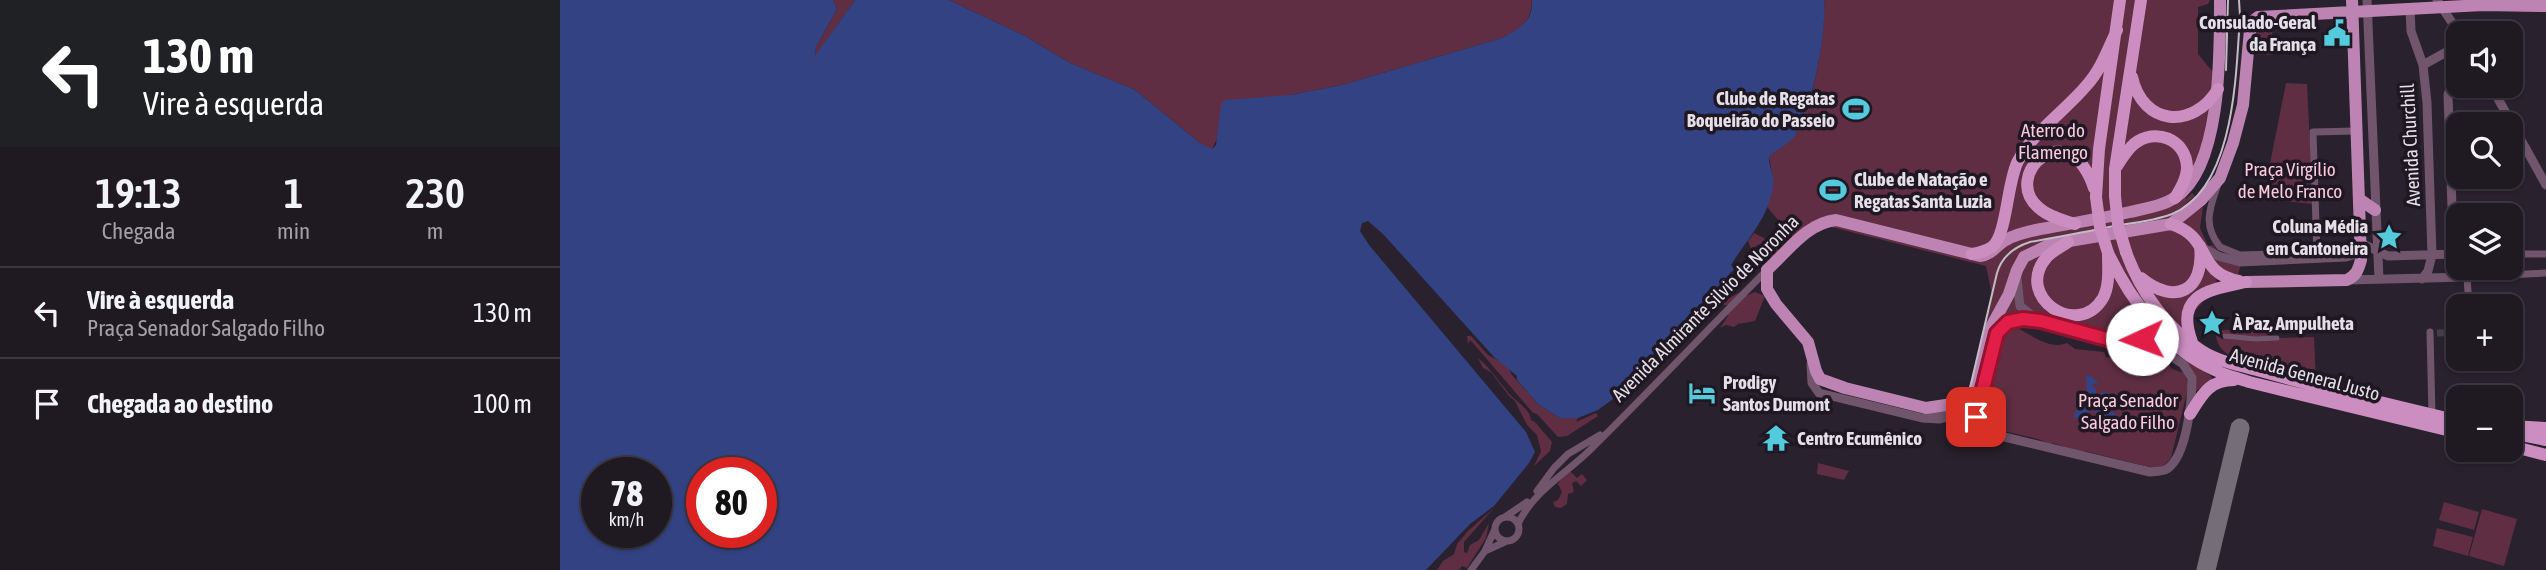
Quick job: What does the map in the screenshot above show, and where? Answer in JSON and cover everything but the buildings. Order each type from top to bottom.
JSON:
[{"type":"highway","points":[[2068,242],[2046,258],[2038,277],[2041,297],[2049,307],[2060,313],[2080,314],[2100,302],[2107,288],[2108,253],[2100,227],[2096,196],[2099,149],[2120,0]]},
{"type":"highway","name":"Avenida General Justo","points":[[2141,0],[2115,169],[2115,196],[2118,225],[2132,270],[2152,303],[2192,344],[2210,355],[2245,367],[2446,418]]},
{"type":"highway","points":[[1972,254],[1991,248],[1996,243],[2019,158],[2087,86],[2103,61],[2117,30]]},
{"type":"highway","points":[[2131,72],[2135,91],[2140,99],[2153,110],[2167,116],[2182,117],[2198,111],[2206,106],[2218,89]]},
{"type":"highway","points":[[2115,169],[2138,141],[2157,135],[2171,140],[2183,152],[2187,166],[2175,198]]},
{"type":"highway","points":[[2074,224],[2046,213],[2033,202],[2027,184],[2034,164],[2051,152],[2072,154],[2087,170],[2096,196]]},
{"type":"highway","points":[[2171,224],[2191,233],[2218,274],[2246,282]]},
{"type":"highway","points":[[2132,270],[2159,290],[2182,290],[2195,279],[2201,269],[2200,246]]},
{"type":"highway","name":"Avenida General Justo","points":[[2108,253],[2137,302],[2161,332],[2186,353],[2217,371],[2249,382],[2446,430]]},
{"type":"highway","points":[[2192,344],[2186,321],[2194,300],[2210,290],[2246,282]]},
{"type":"highway","points":[[2129,345],[2142,339],[2145,330],[2137,302]]},
{"type":"highway","points":[[2190,414],[2202,393],[2214,384],[2230,380],[2249,382]]},
{"type":"highway","points":[[2523,427],[2546,428]]},
{"type":"highway","points":[[2523,435],[2546,440]]},
{"type":"highway","points":[[2523,449],[2546,454]]},
{"type":"main road","points":[[1972,254],[1988,254],[2018,234],[2154,206],[2175,198],[2194,179],[2209,137],[2218,89],[2220,0]]},
{"type":"main road","points":[[2483,5],[2501,0]]},
{"type":"main road","points":[[1768,270],[1767,289],[1776,304],[1806,339],[1812,351],[1817,375],[1824,381],[1926,408],[1962,404],[1973,394],[1989,334],[2024,257],[2051,244],[2171,224],[2202,200],[2220,178],[2243,104],[2252,23],[2258,17],[2367,3],[2394,10],[2440,4],[2546,6]]},
{"type":"main road","points":[[2246,282],[2347,280],[2359,269],[2361,243],[2352,6]]},
{"type":"main road","points":[[2359,200],[2375,210]]},
{"type":"main road","name":"Avenida Almirante Silvio de Noronha","points":[[1768,270],[1811,228],[1823,221],[1836,220],[1972,254]]},
{"type":"street","points":[[2367,3],[2379,279]]},
{"type":"street","points":[[2440,4],[2451,21]]},
{"type":"street","name":"Avenida Churchill","points":[[2410,9],[2411,31],[2423,65],[2427,103],[2432,255],[2423,279]]},
{"type":"street","points":[[2423,65],[2446,53]]},
{"type":"street","points":[[2440,56],[2446,58]]},
{"type":"street","name":"Avenida Churchill","points":[[2448,98],[2452,203]]},
{"type":"street","points":[[2498,98],[2546,185]]},
{"type":"street","points":[[2317,256],[2313,132],[2356,131]]},
{"type":"street","points":[[2220,178],[2208,220],[2210,232],[2220,247],[2240,255],[2317,256]]},
{"type":"street","points":[[2200,246],[2218,256],[2235,261],[2353,255],[2361,243],[2388,256],[2446,254]]},
{"type":"street","points":[[2523,254],[2546,254]]},
{"type":"street","points":[[2523,274],[2542,273],[2543,264],[2536,254]]},
{"type":"street","name":"Avenida Almirante Silvio de Noronha","points":[[1485,551],[1518,534],[1518,524],[1530,503],[1584,456],[1768,270]]},
{"type":"street","points":[[1926,408],[1953,416],[1985,431],[2150,472],[2167,469],[2176,457],[2190,414],[2188,404],[2192,378],[2183,364],[2169,355],[2030,316],[2020,306],[2017,270]]},
{"type":"street","points":[[2347,280],[2446,278]]},
{"type":"street","points":[[1751,286],[1767,289]]},
{"type":"street","points":[[1974,425],[1999,330],[2015,320],[2041,321]]},
{"type":"street","points":[[2432,415],[2435,332]]},
{"type":"street","points":[[2224,336],[2256,340],[2277,338]]},
{"type":"street","points":[[1812,351],[1812,383],[1819,393],[1922,418],[1940,419],[1953,416]]},
{"type":"street","points":[[1977,411],[1985,431]]},
{"type":"street","name":"Avenida Almirante Silvio de Noronha","points":[[1471,570],[1485,551],[1498,521],[1523,506],[1553,468],[1568,454],[1607,431]]},
{"type":"street","points":[[1505,517],[1513,518],[1518,524]]},
{"type":"street","points":[[1495,529],[1498,536],[1507,541]]},
{"type":"green space","points":[[833,0],[855,0],[815,57],[816,47],[837,9]]},
{"type":"green space","points":[[949,0],[1532,1],[1527,20],[1514,32],[1502,38],[1342,85],[1290,95],[1217,139],[1212,149],[1206,148],[1135,90],[1068,62],[1025,36]]},
{"type":"green space","name":"Aterro do Flamengo","points":[[1824,0],[2210,0],[2208,4],[2198,7],[2198,54],[2213,72],[2207,135],[2186,194],[2186,199],[2192,193],[2195,196],[2185,204],[2185,218],[2203,207],[2200,228],[2208,246],[2213,245],[2241,264],[2238,275],[2215,266],[2217,286],[2194,312],[2178,355],[2157,354],[2155,357],[2157,362],[2165,360],[2172,369],[2184,373],[2189,384],[2171,458],[2163,467],[2153,468],[2085,451],[2083,453],[2053,443],[2051,445],[2038,439],[1990,428],[1981,417],[1997,342],[2005,331],[2019,329],[2048,343],[2067,343],[2075,349],[2104,352],[2106,357],[2124,360],[2130,354],[2137,356],[2137,345],[2018,312],[1994,330],[1972,418],[1962,415],[1992,295],[1986,266],[1831,227],[1793,237],[1767,207],[1773,179],[1769,157],[1796,132],[1813,87],[1821,49]]},
{"type":"green space","points":[[2272,21],[2273,55],[2251,54],[2253,30],[2261,22]]},
{"type":"green space","name":"Praça Virgílio de Melo Franco","points":[[2286,83],[2307,84],[2313,204],[2263,199]]},
{"type":"green space","points":[[1754,233],[1766,239],[1776,239],[1779,250],[1773,258],[1768,256],[1760,244],[1751,249],[1748,241]]},
{"type":"green space","points":[[1742,291],[1746,296],[1755,292],[1765,296],[1755,321],[1720,328],[1728,316],[1728,305],[1719,305],[1717,302],[1721,296],[1729,298]]},
{"type":"green space","points":[[2262,329],[2277,338],[2314,337],[2316,381],[2302,372],[2233,357],[2221,348],[2216,335],[2219,330]]},
{"type":"green space","points":[[1467,336],[1471,336],[1488,355],[1507,365],[1512,375],[1539,405],[1560,418],[1578,418],[1576,422],[1596,413],[1598,416],[1567,436],[1558,437],[1533,413],[1470,340],[1468,344]]},
{"type":"green space","points":[[2180,356],[2212,379],[2195,392],[2187,364]]},
{"type":"green space","points":[[1478,358],[1525,408],[1531,420],[1552,442],[1550,451],[1534,466],[1541,451],[1537,435],[1527,425],[1515,401],[1509,396],[1491,372],[1483,368]]},
{"type":"green space","points":[[1818,463],[1849,471],[1844,480],[1817,474]]},
{"type":"green space","points":[[1570,471],[1577,478],[1582,474],[1587,480],[1581,486],[1576,481],[1572,483],[1574,492],[1568,494],[1567,504],[1561,508],[1555,507],[1553,502],[1558,500],[1562,492],[1558,484],[1565,473]]},
{"type":"green space","points":[[2444,502],[2479,512],[2474,530],[2439,520]]},
{"type":"green space","points":[[1494,508],[1464,542],[1464,552],[1467,553],[1470,545],[1479,540],[1489,523],[1486,538],[1467,568],[1462,566],[1459,570],[1437,570],[1443,561],[1454,554],[1457,544],[1468,531]]},
{"type":"green space","points":[[2482,509],[2517,519],[2504,566],[2469,556]]},
{"type":"green space","points":[[2437,528],[2473,537],[2468,556],[2433,546]]},
{"type":"water","points":[[560,0],[833,0],[837,9],[816,47],[815,56],[855,0],[949,0],[1025,36],[1068,62],[1135,90],[1200,143],[1212,149],[1216,145],[1221,105],[1225,100],[1290,95],[1342,85],[1502,38],[1519,28],[1527,19],[1532,0],[1824,0],[1821,51],[1807,109],[1794,137],[1769,157],[1773,182],[1767,209],[1731,265],[1735,269],[1699,316],[1620,394],[1598,410],[1578,418],[1560,418],[1539,405],[1517,380],[1517,376],[1494,357],[1383,234],[1368,221],[1362,223],[1360,231],[1369,245],[1526,432],[1535,452],[1494,506],[1470,524],[1426,570],[560,570]]},
{"type":"water","points":[[2086,375],[2091,376],[2099,386],[2094,383],[2092,385],[2096,389],[2096,396],[2104,392],[2129,399],[2126,403],[2119,400],[2110,403],[2101,397],[2095,402],[2106,405],[2108,411],[2113,412],[2127,426],[2126,430],[2111,427],[2107,430],[2103,426],[2105,417],[2093,412],[2099,408],[2094,408],[2092,404],[2083,420],[2073,417],[2076,410],[2083,410],[2083,404],[2087,401]]},
{"type":"taxiway","points":[[2206,570],[2240,428]]},
{"type":"tunnel","points":[[2437,333],[2446,333]]},
{"type":"tram line","points":[[2226,70],[2228,0]]},
{"type":"tram line","points":[[1970,388],[1997,273],[2009,253],[2030,242],[2172,214],[2193,200],[2209,180],[2228,127],[2237,68],[2239,0]]},
{"type":"place","name":"Consulado-Geral da França","points":[[2337,33]]},
{"type":"place","name":"Clube de Regatas Boqueirão do Passeio","points":[[1856,109]]},
{"type":"place","name":"Clube de Natação e Regatas Santa Luzia","points":[[1833,190]]},
{"type":"place","name":"Coluna Média em Cantoneira","points":[[2389,237]]},
{"type":"place","name":"À Paz, Ampulheta","points":[[2212,323]]},
{"type":"place","name":"Prodigy Santos Dumont","points":[[1702,393]]},
{"type":"place","name":"Centro Ecumênico","points":[[1776,438]]},
{"type":"route","points":[[1976,417],[1997,333],[2008,322],[2023,319],[2041,321],[2129,345],[2142,339]]},
{"type":"park label","name":"Praça Senador Salgado Filho","points":[[2128,411]]}]
